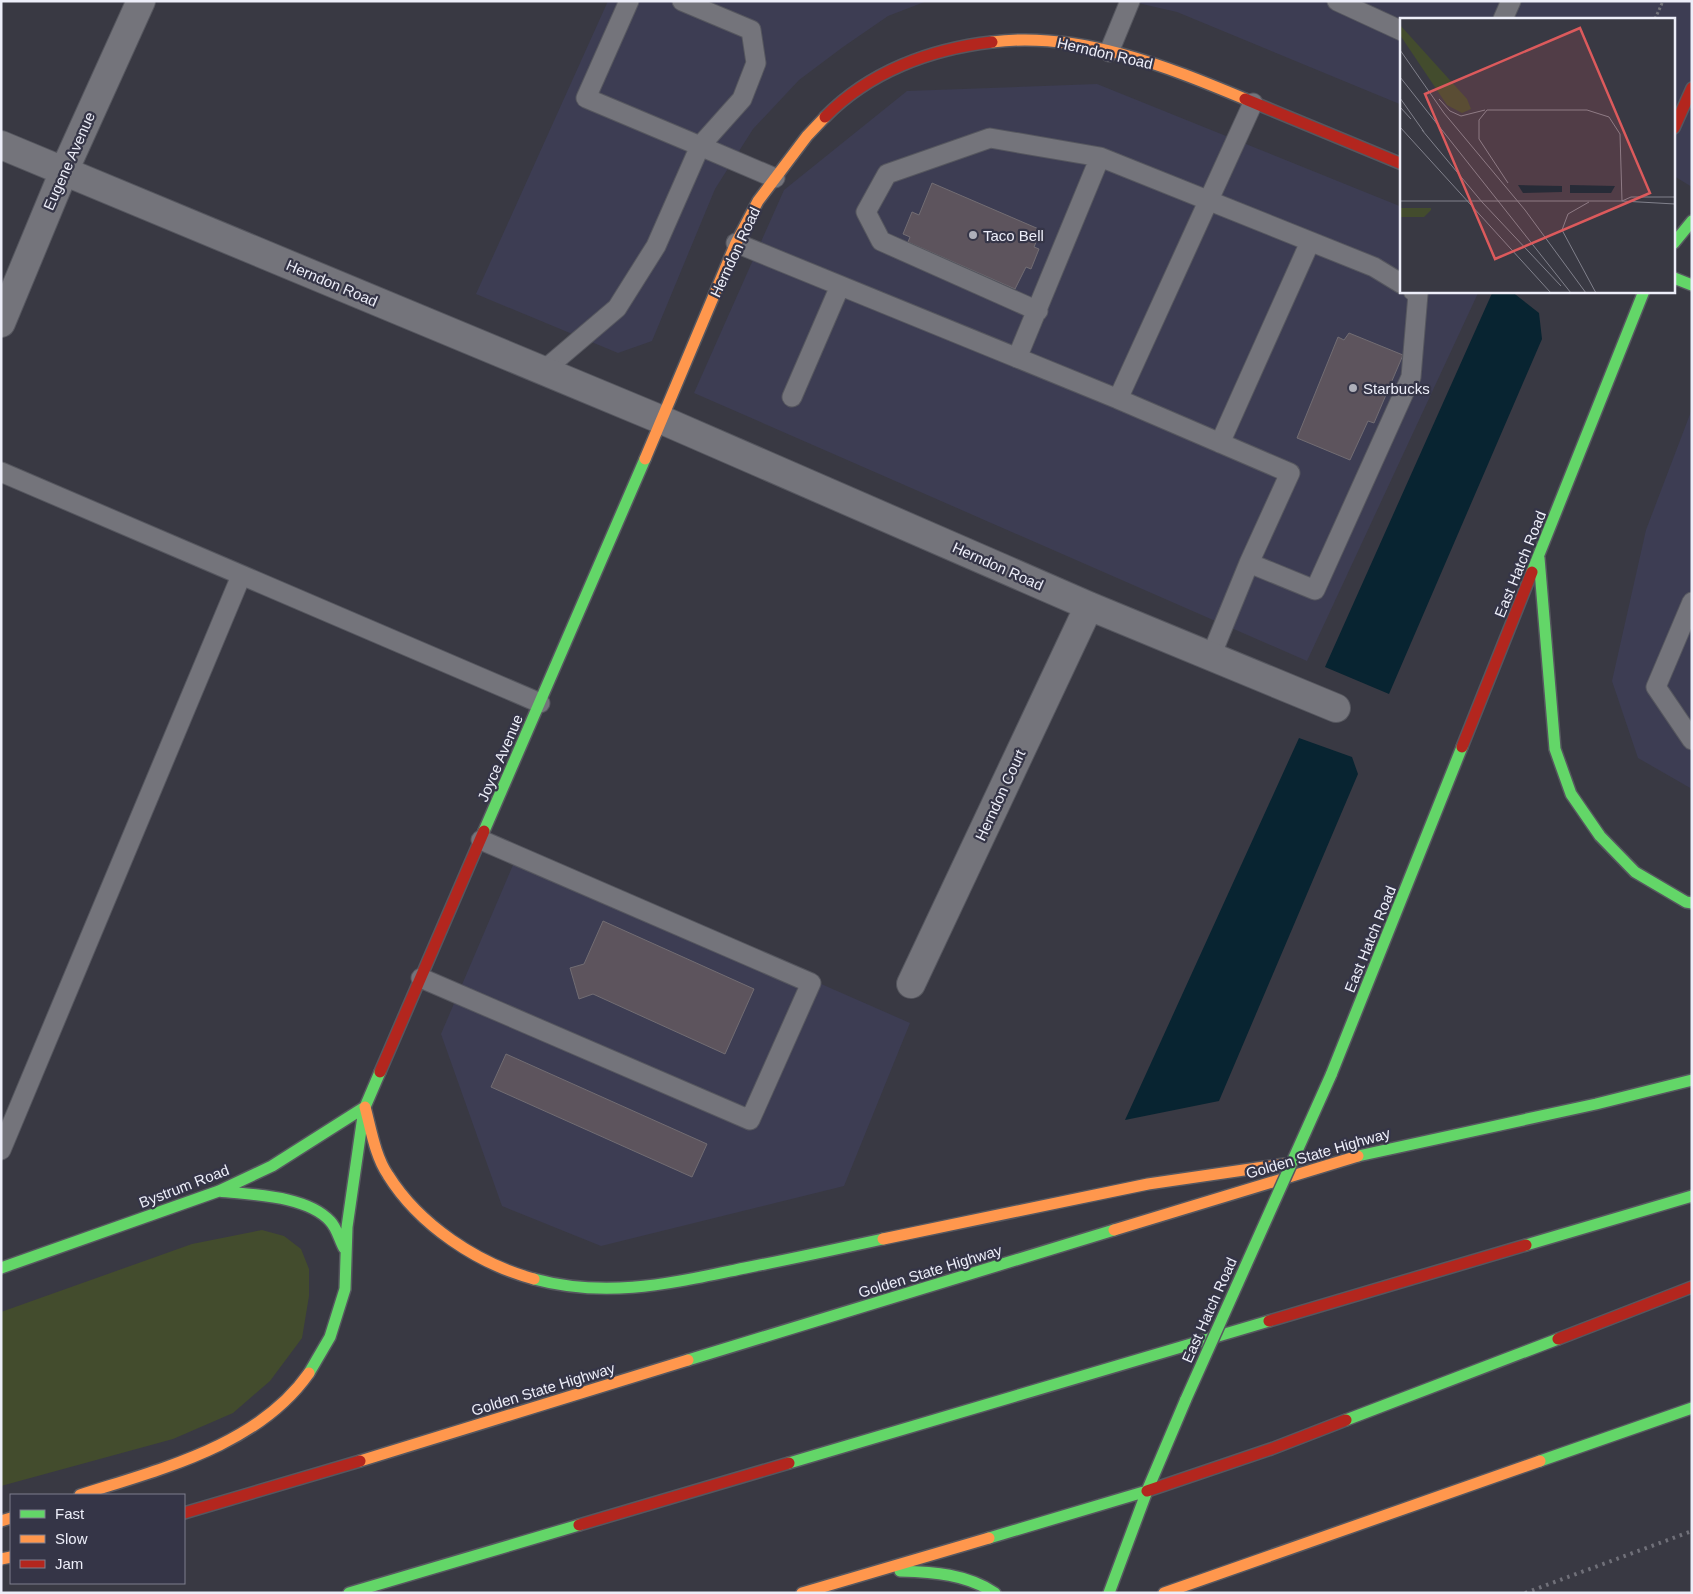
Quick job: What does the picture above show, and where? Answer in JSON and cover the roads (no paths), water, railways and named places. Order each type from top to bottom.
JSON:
[{"type":"main road","name":"Herndon Road","points":[[662,420],[736,243],[758,201],[807,136],[836,106],[874,79],[916,59],[964,45],[1013,39],[1065,40],[1172,69],[1400,163]]},
{"type":"main road","points":[[1676,124],[1692,88]]},
{"type":"main road","points":[[1676,241],[1692,221]]},
{"type":"main road","points":[[1676,279],[1692,285]]},
{"type":"main road","name":"East Hatch Road","points":[[1109,1593],[1147,1490],[1186,1399],[1331,1076],[1644,292]]},
{"type":"main road","name":"Joyce Avenue","points":[[83,1494],[191,1458],[236,1438],[266,1418],[294,1390],[318,1359],[333,1327],[346,1288],[344,1248],[349,1192],[365,1107],[662,420]]},
{"type":"main road","points":[[1539,558],[1555,749],[1570,794],[1600,836],[1635,872],[1686,902],[1692,903]]},
{"type":"main road","name":"Golden State Highway","points":[[185,1513],[232,1500],[1376,1150],[1596,1104],[1692,1080]]},
{"type":"main road","points":[[365,1107],[387,1174],[425,1220],[477,1254],[509,1269],[542,1281],[584,1289],[628,1289],[664,1285],[1148,1184],[1376,1150]]},
{"type":"main road","name":"Bystrum Road","points":[[1,1268],[219,1191],[272,1166],[365,1107]]},
{"type":"main road","points":[[219,1191],[308,1206],[328,1219],[344,1248]]},
{"type":"main road","points":[[349,1593],[1692,1196]]},
{"type":"main road","points":[[802,1593],[1147,1490],[1280,1446],[1692,1287]]},
{"type":"main road","points":[[1164,1593],[1692,1408]]},
{"type":"main road","points":[[878,1570],[940,1572],[969,1579],[995,1592]]},
{"type":"street","name":"Eugene Avenue","points":[[1,323],[64,171],[141,1]]},
{"type":"street","name":"Herndon Road","points":[[1,145],[662,420],[1089,606],[1336,708]]},
{"type":"street","name":"Herndon Court","points":[[911,984],[1089,606]]},
{"type":"lane","points":[[630,1],[586,98],[775,178]]},
{"type":"lane","points":[[543,370],[617,308],[656,246],[700,146],[742,99],[756,63],[751,30],[682,1]]},
{"type":"lane","points":[[1109,52],[1130,1]]},
{"type":"lane","points":[[1337,1],[1400,30]]},
{"type":"lane","points":[[1503,18],[1511,1]]},
{"type":"lane","points":[[1118,400],[1253,103]]},
{"type":"lane","points":[[1038,311],[880,241],[866,212],[887,174],[990,138],[1100,157],[1374,268],[1400,283]]},
{"type":"lane","points":[[1018,358],[1100,157]]},
{"type":"lane","points":[[1220,443],[1310,242]]},
{"type":"lane","points":[[736,243],[1018,358],[1290,474],[1249,563],[1211,656]]},
{"type":"lane","points":[[792,397],[840,286]]},
{"type":"lane","points":[[1249,563],[1315,590],[1411,377],[1418,294],[1415,292]]},
{"type":"lane","points":[[1,472],[540,704]]},
{"type":"lane","points":[[1,1150],[242,576]]},
{"type":"lane","points":[[1692,602],[1656,687],[1692,740]]},
{"type":"lane","points":[[421,978],[750,1120],[811,983],[481,840]]},
{"type":"railway","points":[[1525,1593],[1692,1531]]},
{"type":"place","name":"Taco Bell","points":[[973,235]]},
{"type":"place","name":"Starbucks","points":[[1353,388]]}]
